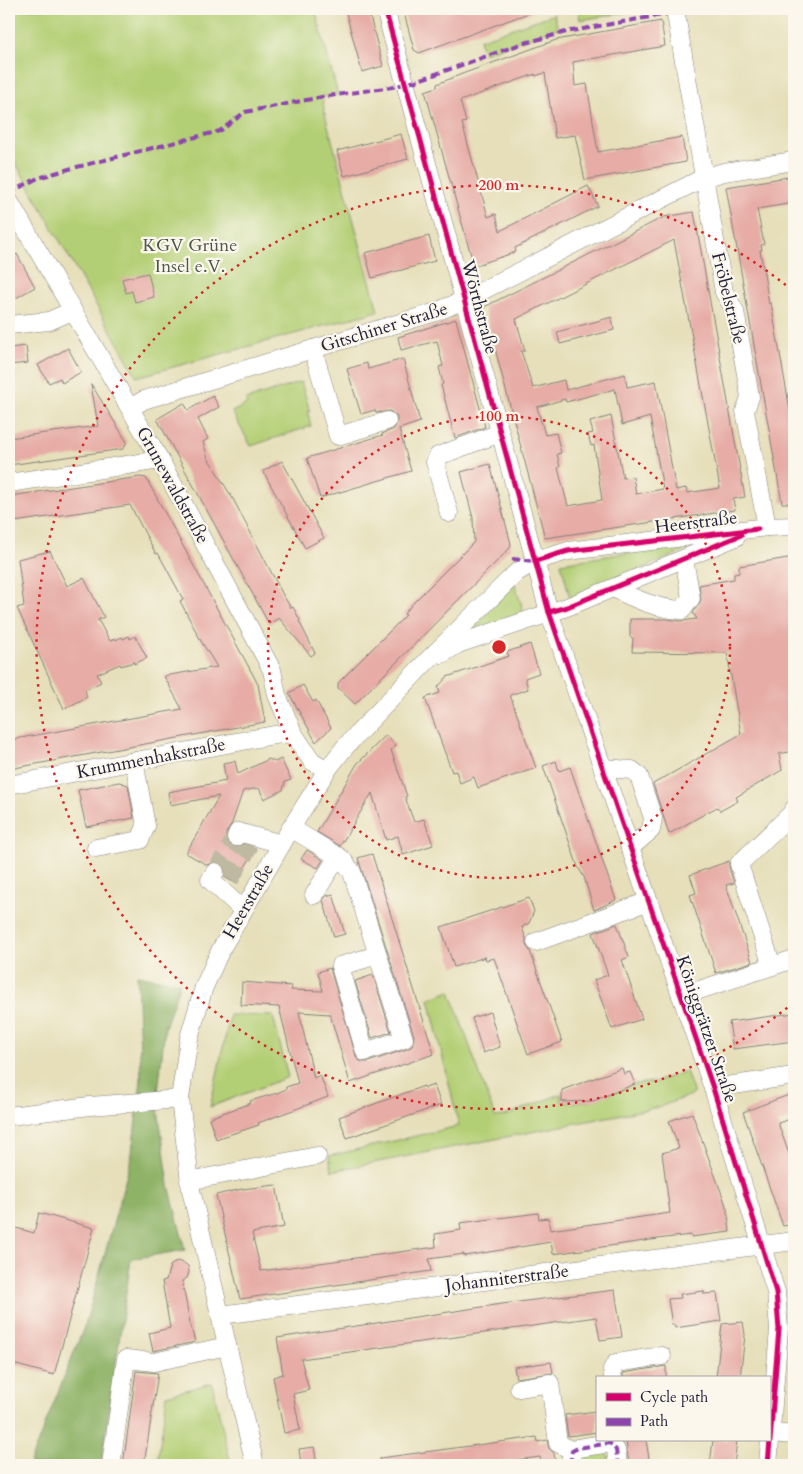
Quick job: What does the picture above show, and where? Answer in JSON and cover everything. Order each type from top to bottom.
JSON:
[{"type":"street","name":"Wörthstraße","points":[[385,9],[550,612]]},
{"type":"street","name":"Fröbelstraße","points":[[675,9],[724,292],[735,311],[750,397],[746,411],[762,528]]},
{"type":"street","name":"Gitschiner Straße","points":[[130,408],[144,400],[436,312],[464,300],[703,178],[724,172],[794,161]]},
{"type":"street","name":"Grunewaldstraße","points":[[9,201],[160,460],[272,670],[277,695],[293,733],[312,761],[327,770]]},
{"type":"street","points":[[9,325],[49,321],[72,310]]},
{"type":"street","points":[[313,349],[338,436],[387,421]]},
{"type":"street","points":[[449,513],[435,462],[438,456],[500,433]]},
{"type":"street","points":[[9,483],[160,460]]},
{"type":"street","name":"Heerstraße","points":[[255,1465],[189,1181],[180,1099],[188,1038],[204,987],[221,949],[243,910],[327,770],[345,747],[422,666],[516,573],[535,561],[568,551],[762,528],[794,526]]},
{"type":"street","name":"Heerstraße","points":[[422,666],[458,644],[613,588],[762,528]]},
{"type":"street","points":[[613,588],[637,600],[669,610],[682,610],[690,598],[684,559]]},
{"type":"street","name":"Königgrätzer Straße","points":[[550,612],[713,1088],[776,1292],[779,1329],[768,1465]]},
{"type":"street","name":"Krummenhakstraße","points":[[9,785],[266,736],[293,733]]},
{"type":"street","points":[[96,848],[140,840],[146,826],[134,761]]},
{"type":"street","points":[[603,768],[632,770],[640,776],[653,818],[650,830],[630,848]]},
{"type":"street","points":[[772,966],[739,864],[794,809]]},
{"type":"street","points":[[291,828],[338,856],[352,872],[378,955],[404,1038],[366,1052],[340,966],[378,955]]},
{"type":"street","points":[[247,839],[282,844]]},
{"type":"street","points":[[314,895],[338,856]]},
{"type":"street","points":[[223,881],[243,910]]},
{"type":"street","points":[[536,942],[649,901]]},
{"type":"street","points":[[682,996],[794,959]]},
{"type":"street","points":[[713,1088],[794,1076]]},
{"type":"street","points":[[9,1116],[90,1106],[180,1099]]},
{"type":"street","points":[[189,1181],[317,1156]]},
{"type":"street","name":"Johanniterstraße","points":[[220,1315],[794,1241]]},
{"type":"street","points":[[111,1465],[126,1359],[154,1362],[227,1346]]},
{"type":"street","points":[[613,1376],[612,1369],[616,1363],[662,1356]]},
{"type":"street","points":[[519,1388],[550,1382],[558,1443],[572,1458],[578,1448],[611,1442],[616,1450],[618,1465]]},
{"type":"street","points":[[772,1433],[794,1435]]},
{"type":"green space","name":"KGV Grüne Insel e.V.","points":[[9,9],[315,9],[338,95],[322,97],[326,118],[378,311],[137,377],[9,151]]},
{"type":"green space","points":[[578,9],[648,9],[580,20]]},
{"type":"green space","points":[[554,14],[558,28],[484,53],[479,40]]},
{"type":"green space","points":[[301,382],[310,411],[308,413],[311,426],[251,446],[232,412],[247,404],[246,400]]},
{"type":"green space","points":[[692,543],[694,547],[570,598],[561,563]]},
{"type":"green space","points":[[515,584],[524,613],[472,632],[470,631]]},
{"type":"green space","points":[[137,975],[180,983],[165,1027],[157,1102],[169,1185],[185,1250],[131,1259],[101,1465],[29,1465],[86,1322],[131,1160],[141,1080]]},
{"type":"green space","points":[[450,991],[495,1117],[504,1116],[561,1094],[562,1103],[590,1101],[635,1084],[655,1082],[686,1071],[694,1094],[659,1107],[332,1171],[329,1156],[459,1126],[429,999]]},
{"type":"green space","points":[[230,1015],[273,1016],[288,1077],[210,1107]]},
{"type":"green space","points":[[212,1383],[231,1465],[157,1465],[167,1395]]},
{"type":"green space","points":[[606,1451],[612,1465],[582,1465],[580,1452]]},
{"type":"building","points":[[345,9],[368,9],[383,66],[362,72]]},
{"type":"building","points":[[403,9],[537,10],[419,53],[414,50]]},
{"type":"building","points":[[661,21],[665,46],[573,62],[575,86],[587,84],[598,152],[682,137],[686,162],[585,180],[575,135],[555,138],[545,73],[535,76],[535,74],[460,101],[466,122],[462,123],[488,217],[496,214],[500,231],[588,186],[598,206],[515,248],[516,252],[474,266],[425,91],[462,74],[556,40]]},
{"type":"building","points":[[401,134],[408,159],[344,176],[337,151]]},
{"type":"building","points":[[794,176],[794,203],[757,209],[764,244],[761,245],[762,250],[760,250],[794,433],[794,503],[782,503],[726,187]]},
{"type":"building","points":[[694,212],[745,497],[733,499],[735,510],[545,538],[484,307],[664,217]],"holes":[[[674,240],[720,488],[687,493],[686,488],[676,490],[656,381],[627,387],[625,374],[566,390],[564,380],[533,388],[521,351],[525,351],[516,319]],[[615,389],[622,425],[650,417],[663,489],[636,494],[633,477],[623,478],[611,416],[590,422],[593,433],[588,434],[591,446],[594,445],[602,500],[568,506],[558,468],[560,467],[557,454],[561,453],[556,433],[545,435],[537,407],[565,399],[566,402]]]},
{"type":"building","points":[[429,236],[435,261],[372,278],[365,253]]},
{"type":"building","points":[[17,254],[35,287],[16,298],[9,286],[9,259]]},
{"type":"building","points":[[148,273],[154,297],[135,302],[132,291],[126,293],[122,279]]},
{"type":"building","points":[[612,317],[614,330],[560,344],[557,332]]},
{"type":"building","points":[[456,319],[485,427],[455,438],[441,385],[443,384],[439,367],[443,366],[437,341],[401,350],[398,337]]},
{"type":"building","points":[[26,346],[28,363],[9,365],[9,348]]},
{"type":"building","points":[[68,348],[81,372],[62,383],[60,378],[49,383],[38,365]]},
{"type":"building","points":[[403,359],[420,422],[399,429],[411,471],[320,498],[307,458],[383,435],[394,429],[397,423],[397,417],[390,411],[376,413],[375,410],[361,414],[347,369],[367,363],[368,369]]},
{"type":"building","points":[[91,384],[127,442],[123,449],[9,465],[9,438],[98,426]]},
{"type":"building","points":[[213,396],[219,407],[198,419],[208,439],[203,442],[208,458],[233,499],[282,593],[300,620],[315,653],[311,656],[279,618],[269,624],[157,419],[184,403],[188,410]]},
{"type":"building","points":[[282,461],[324,538],[305,548],[263,471]]},
{"type":"building","points":[[490,464],[511,544],[510,548],[355,704],[338,688],[338,683],[406,615],[404,614],[414,602],[474,542],[473,518],[461,472]]},
{"type":"building","points":[[140,477],[146,478],[258,684],[265,722],[9,769],[9,740],[182,709],[164,676],[217,667],[180,601],[183,599],[130,505],[14,522],[10,496]]},
{"type":"building","points":[[50,551],[67,586],[84,578],[104,617],[98,620],[110,641],[115,638],[116,640],[122,637],[123,639],[129,636],[130,639],[135,636],[147,658],[134,664],[134,662],[121,666],[120,664],[97,674],[101,682],[85,690],[87,697],[64,709],[17,608],[24,606],[18,559]]},
{"type":"building","points":[[794,557],[794,751],[779,754],[782,770],[736,797],[738,801],[720,811],[717,807],[669,834],[653,784],[741,734],[727,653],[632,652],[633,638],[630,637],[630,619],[681,621],[697,619],[693,613],[701,600],[699,585],[734,579],[734,574],[739,573],[739,566]]},
{"type":"building","points":[[530,644],[539,673],[525,678],[528,689],[510,695],[536,768],[478,788],[474,777],[460,783],[456,771],[452,772],[425,698],[440,693],[438,687],[447,677],[509,656],[507,652]]},
{"type":"building","points":[[303,685],[313,702],[316,700],[331,728],[316,742],[289,693]]},
{"type":"building","points":[[386,735],[396,746],[391,750],[414,822],[424,819],[433,845],[403,855],[398,836],[386,840],[372,793],[340,846],[317,832],[357,764]]},
{"type":"building","points":[[269,759],[275,762],[281,759],[291,780],[285,782],[283,790],[264,799],[259,788],[243,791],[232,823],[226,833],[226,839],[228,844],[233,847],[243,844],[256,849],[235,883],[224,877],[225,867],[220,863],[215,861],[207,865],[186,853],[219,796],[170,805],[168,792],[226,781],[223,763],[235,761],[238,774]]},
{"type":"building","points":[[556,761],[559,771],[570,767],[616,900],[594,910],[584,877],[578,867],[543,766]]},
{"type":"building","points":[[119,782],[128,785],[134,818],[86,827],[78,790]]},
{"type":"building","points":[[307,850],[323,860],[318,868],[301,859]]},
{"type":"building","points":[[372,854],[434,1054],[350,1083],[330,1014],[299,1012],[314,1078],[320,1075],[328,1097],[258,1123],[259,1125],[216,1139],[209,1118],[251,1103],[250,1101],[277,1093],[286,1089],[286,1087],[298,1083],[279,1007],[241,1005],[242,982],[292,986],[291,990],[323,991],[318,972],[330,968],[357,1059],[362,1062],[368,1062],[412,1046],[414,1036],[358,858]]},
{"type":"building","points":[[729,861],[734,883],[726,885],[752,962],[716,973],[690,895],[696,893],[690,875]]},
{"type":"building","points":[[333,894],[345,934],[334,937],[323,900],[326,896]]},
{"type":"building","points":[[529,898],[534,911],[529,923],[522,927],[526,945],[530,951],[562,1042],[528,1054],[494,958],[486,960],[485,957],[454,967],[441,927]]},
{"type":"building","points":[[617,924],[629,957],[622,960],[642,1019],[612,1029],[594,980],[608,975],[593,933]]},
{"type":"building","points":[[373,975],[391,1032],[372,1038],[355,981]]},
{"type":"building","points":[[490,1012],[500,1047],[483,1053],[472,1018]]},
{"type":"building","points":[[794,1013],[794,1041],[733,1049],[729,1022]]},
{"type":"building","points":[[622,1068],[624,1074],[630,1072],[635,1084],[593,1101],[562,1102],[562,1090]]},
{"type":"building","points":[[434,1085],[441,1105],[347,1138],[339,1117],[424,1086],[425,1088]]},
{"type":"building","points":[[794,1093],[794,1118],[778,1123],[794,1168],[794,1224],[783,1226],[743,1112]]},
{"type":"building","points":[[692,1113],[727,1208],[730,1232],[665,1238],[553,1254],[551,1242],[464,1256],[464,1254],[429,1259],[431,1271],[240,1299],[216,1195],[242,1189],[276,1185],[284,1227],[252,1233],[261,1271],[436,1247],[435,1234],[461,1230],[460,1223],[538,1213],[539,1219],[548,1218],[550,1230],[670,1213],[662,1153],[679,1148],[669,1121]]},
{"type":"building","points":[[39,1213],[94,1228],[54,1375],[9,1363],[9,1226],[34,1233]]},
{"type":"building","points":[[177,1261],[188,1266],[187,1278],[182,1281],[195,1342],[153,1351],[149,1333],[170,1328],[162,1281],[166,1280],[170,1266]]},
{"type":"building","points":[[615,1290],[622,1337],[600,1340],[596,1317],[301,1359],[309,1390],[293,1394],[300,1430],[284,1433],[273,1377],[283,1374],[277,1338],[502,1304]]},
{"type":"building","points":[[704,1291],[704,1294],[717,1293],[721,1321],[675,1328],[674,1324],[672,1325],[668,1299],[681,1298],[680,1294]]},
{"type":"building","points":[[743,1322],[745,1335],[740,1376],[716,1376],[722,1324]]},
{"type":"building","points":[[551,1362],[553,1373],[516,1378],[514,1367]]},
{"type":"building","points":[[666,1366],[666,1376],[623,1376],[623,1373]]},
{"type":"building","points":[[136,1371],[158,1373],[144,1465],[123,1465]]},
{"type":"building","points":[[596,1411],[596,1432],[568,1436],[565,1415]]},
{"type":"building","points":[[537,1437],[538,1442],[547,1440],[549,1449],[554,1453],[555,1460],[541,1462],[540,1457],[480,1465],[381,1465],[380,1458]]},
{"type":"building","points":[[626,1442],[646,1442],[650,1465],[629,1465]]},
{"type":"building","points":[[713,1442],[737,1442],[734,1465],[710,1465]]},
{"type":"building","points":[[314,1447],[317,1465],[301,1465],[299,1449]]},
{"type":"tunnel","points":[[215,872],[236,837]]},
{"type":"tunnel","points":[[230,880],[250,845]]},
{"type":"marked path","points":[[9,193],[38,178],[220,131],[245,112],[322,97],[392,87],[416,81],[521,44],[566,32],[667,14]]},
{"type":"marked path","points":[[512,559],[535,561]]},
{"type":"marked path","points":[[572,1465],[572,1451],[578,1448],[610,1443],[616,1450],[618,1465]]},
{"type":"cycle path","points":[[385,9],[549,612],[713,1088],[776,1292],[779,1329],[770,1440]]},
{"type":"cycle path","points":[[535,561],[568,551],[758,529]]},
{"type":"cycle path","points":[[549,612],[567,607],[741,535]]},
{"type":"cycle path","points":[[768,1465],[770,1442]]}]
